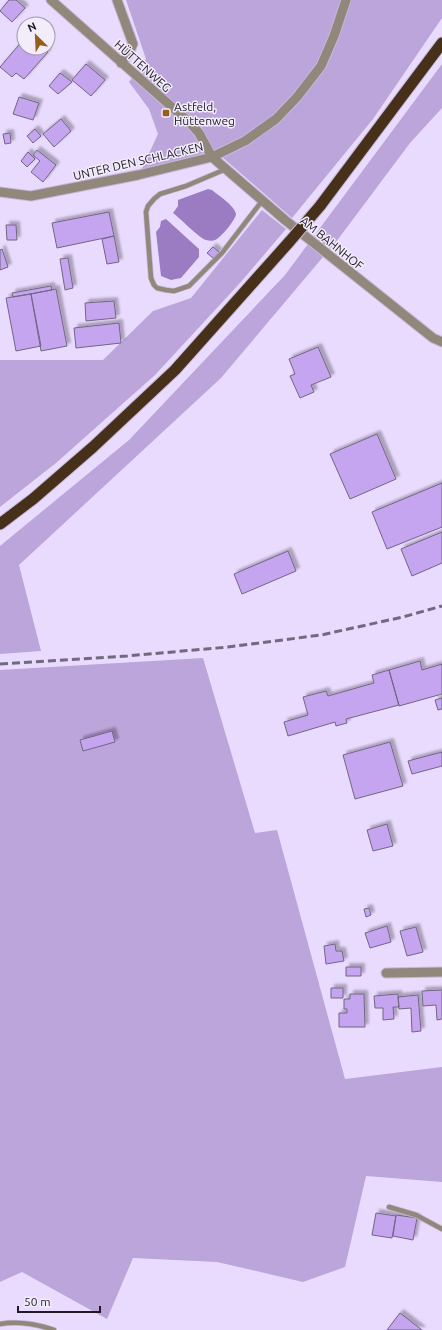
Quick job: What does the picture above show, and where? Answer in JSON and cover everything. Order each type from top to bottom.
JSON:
[{"type":"highway","points":[[0,524],[34,499],[93,447],[175,370],[320,206],[442,42]]},
{"type":"street","name":"HÜTTENWEG","points":[[50,0],[190,123],[199,133],[212,156]]},
{"type":"street","points":[[117,0],[133,44],[128,55],[121,63]]},
{"type":"street","name":"UNTER DEN SCHLACKEN","points":[[0,192],[31,196],[138,175],[212,156],[245,140],[276,119],[297,98],[321,66],[334,36],[346,0]]},
{"type":"street","name":"AM BAHNHOF","points":[[212,156],[262,201],[433,338],[442,342]]},
{"type":"street","points":[[386,973],[442,972]]},
{"type":"lane","points":[[226,169],[186,186],[160,194],[148,206],[146,212],[151,278],[157,288],[174,291],[189,286],[222,253],[262,201]]},
{"type":"lane","points":[[389,1207],[416,1215],[442,1229]]},
{"type":"lane","points":[[0,1324],[15,1323],[39,1325],[54,1330]]},
{"type":"shaded area","points":[[126,0],[442,0],[442,18],[373,119],[292,218],[214,150],[140,173],[158,134],[149,109],[129,82],[146,59]]},
{"type":"shaded area","points":[[442,64],[442,108],[410,143],[339,238],[221,378],[19,565],[41,651],[0,654],[0,546],[129,440],[285,275]]},
{"type":"shaded area","points":[[208,189],[212,190],[226,201],[233,208],[236,214],[234,220],[218,239],[212,241],[203,238],[194,232],[173,213],[178,206],[178,200]]},
{"type":"shaded area","points":[[262,210],[286,229],[240,283],[155,375],[56,463],[0,507],[0,360],[103,360],[153,311],[191,298]]},
{"type":"shaded area","points":[[166,219],[199,249],[199,257],[181,278],[171,280],[161,276],[156,232],[160,227],[161,221]]},
{"type":"shaded area","points":[[203,658],[255,833],[277,830],[345,1079],[442,1067],[442,1182],[366,1176],[345,1267],[303,1282],[217,1262],[133,1258],[107,1319],[22,1272],[0,1282],[0,670]]},
{"type":"building","points":[[9,0],[16,0],[25,8],[12,22],[0,11]]},
{"type":"building","points":[[16,48],[16,56],[44,56],[24,79],[16,73],[12,77],[0,67]]},
{"type":"building","points":[[86,64],[105,80],[91,96],[72,80]]},
{"type":"building","points":[[60,73],[72,82],[58,94],[49,86]]},
{"type":"building","points":[[19,97],[39,103],[33,120],[13,114]]},
{"type":"building","points":[[61,119],[71,131],[54,147],[43,134]]},
{"type":"building","points":[[35,129],[41,136],[33,143],[27,136]]},
{"type":"building","points":[[10,133],[11,143],[5,144],[3,134]]},
{"type":"building","points":[[37,150],[56,165],[43,182],[31,172],[40,161],[33,155]]},
{"type":"building","points":[[28,152],[35,159],[27,167],[21,161]]},
{"type":"building","points":[[109,212],[114,236],[57,248],[52,223]]},
{"type":"building","points":[[6,225],[16,225],[17,240],[7,240]]},
{"type":"building","points":[[114,236],[119,262],[107,264],[102,239]]},
{"type":"building","points":[[213,247],[219,252],[213,258],[207,253]]},
{"type":"building","points":[[2,249],[8,267],[0,270],[0,250]]},
{"type":"building","points":[[68,258],[73,288],[65,290],[60,259]]},
{"type":"building","points":[[51,286],[52,290],[13,297],[12,293]]},
{"type":"building","points":[[56,289],[67,346],[41,351],[31,294]]},
{"type":"building","points":[[31,294],[41,346],[16,351],[6,298]]},
{"type":"building","points":[[114,301],[116,318],[86,321],[85,303]]},
{"type":"building","points":[[119,323],[121,343],[76,348],[74,328]]},
{"type":"building","points":[[318,347],[331,377],[311,385],[314,392],[300,398],[290,376],[295,374],[289,359]]},
{"type":"building","points":[[377,434],[396,479],[350,499],[330,454]]},
{"type":"building","points":[[442,483],[442,527],[387,549],[372,512]]},
{"type":"building","points":[[442,532],[442,563],[412,576],[401,549]]},
{"type":"building","points":[[288,551],[296,571],[242,594],[234,574]]},
{"type":"building","points":[[420,661],[422,670],[442,664],[442,694],[399,706],[389,670]]},
{"type":"building","points":[[389,670],[399,705],[346,719],[347,723],[336,726],[335,722],[288,736],[284,722],[308,715],[303,697],[326,691],[328,696],[374,683],[372,675]]},
{"type":"building","points":[[442,698],[442,709],[438,710],[435,700]]},
{"type":"building","points":[[112,731],[115,742],[83,751],[80,740]]},
{"type":"building","points":[[390,742],[403,786],[355,799],[343,755]]},
{"type":"building","points":[[442,752],[442,766],[412,774],[408,761]]},
{"type":"building","points":[[387,824],[393,846],[373,851],[367,830]]},
{"type":"building","points":[[369,908],[371,915],[366,917],[364,909]]},
{"type":"building","points":[[387,926],[391,942],[370,948],[365,933]]},
{"type":"building","points":[[416,927],[423,952],[407,956],[400,931]]},
{"type":"building","points":[[335,944],[336,951],[342,951],[344,961],[326,964],[324,946]]},
{"type":"building","points":[[346,967],[361,967],[361,976],[346,976]]},
{"type":"building","points":[[331,988],[343,988],[343,998],[331,998]]},
{"type":"building","points":[[442,990],[442,1019],[437,1020],[436,1005],[423,1006],[422,991]]},
{"type":"building","points":[[350,994],[364,994],[365,1027],[339,1027],[339,1013],[347,1013],[347,1009],[344,1009],[344,999],[350,999]]},
{"type":"building","points":[[398,994],[399,1007],[393,1007],[394,1019],[383,1020],[383,1008],[375,1008],[374,996]]},
{"type":"building","points":[[418,995],[421,1031],[412,1032],[411,1008],[399,1009],[398,997]]},
{"type":"building","points":[[376,1213],[396,1216],[392,1238],[372,1235]]},
{"type":"building","points":[[396,1215],[417,1218],[413,1240],[393,1236]]},
{"type":"building","points":[[400,1313],[422,1330],[387,1330]]},
{"type":"railway","points":[[0,664],[127,656],[228,647],[321,635],[403,617],[442,606]]},
{"type":"place","name":"Astfeld, Hüttenweg","points":[[166,113]]}]
